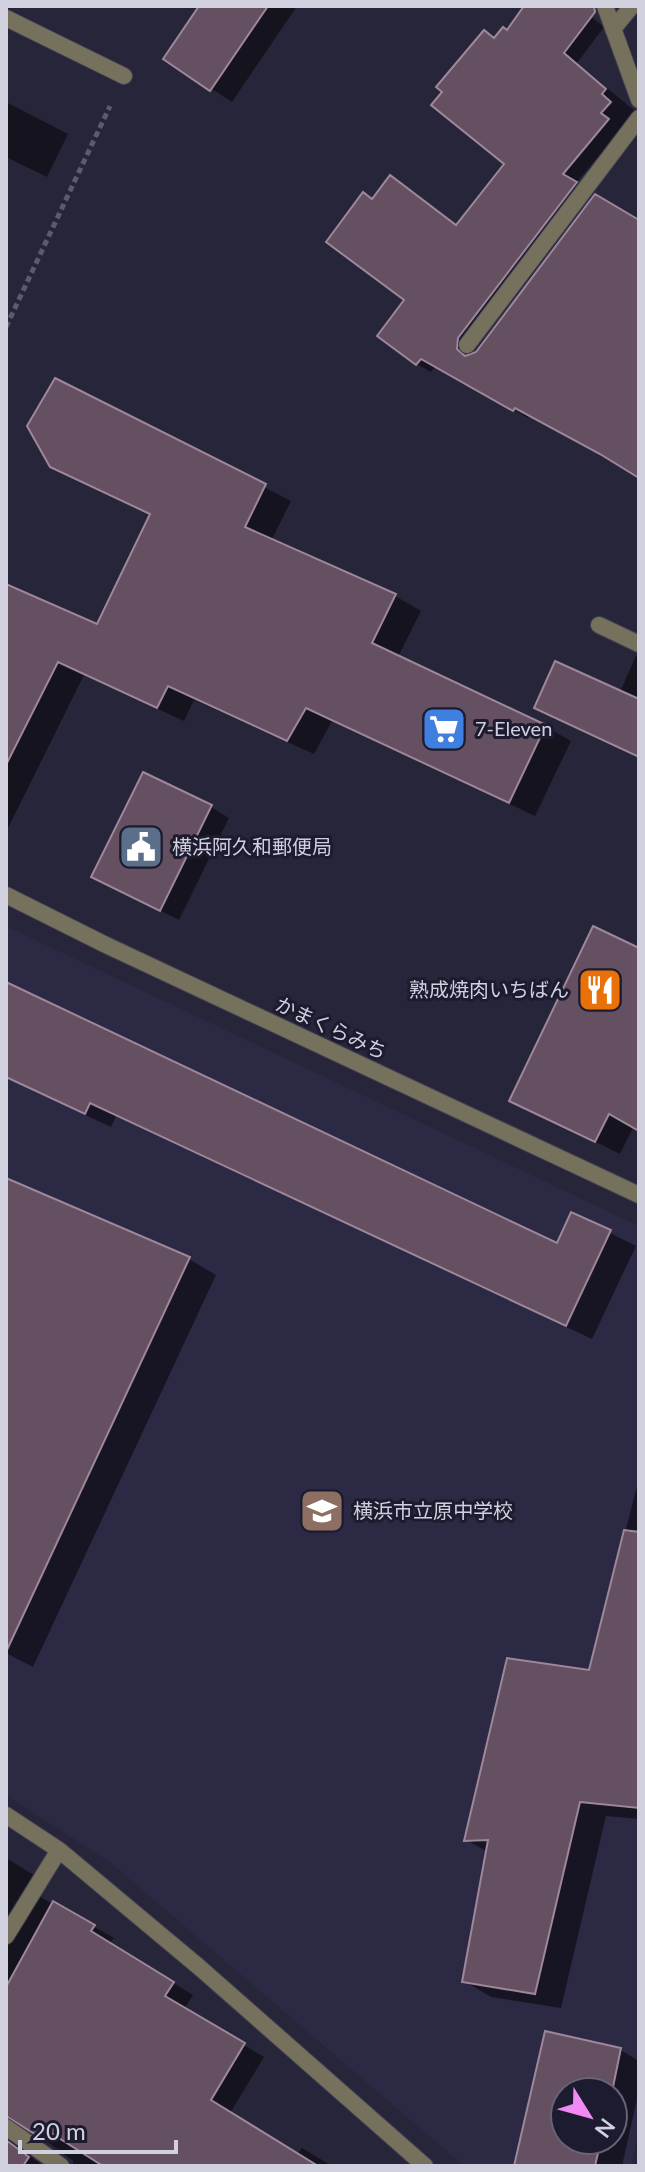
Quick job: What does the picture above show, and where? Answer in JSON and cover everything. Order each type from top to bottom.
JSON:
[{"type":"street","points":[[605,6],[632,66],[639,100]]},
{"type":"street","points":[[613,29],[632,6]]},
{"type":"street","points":[[6,18],[124,76]]},
{"type":"street","points":[[467,345],[639,118]]},
{"type":"street","points":[[599,625],[639,644]]},
{"type":"street","name":"かまくらみち","points":[[6,895],[639,1195]]},
{"type":"street","points":[[6,1815],[59,1850],[199,1967],[425,2166]]},
{"type":"street","points":[[6,1936],[59,1850]]},
{"type":"street","points":[[6,2127],[61,2166]]},
{"type":"path","points":[[6,327],[124,76]]},
{"type":"shaded area","name":"横浜市立原中学校","points":[[6,926],[639,1226],[639,2123],[632,2166],[464,2166],[111,1863],[6,1795]]},
{"type":"building","points":[[199,6],[268,6],[210,91],[163,59]]},
{"type":"building","points":[[524,6],[594,6],[595,12],[564,53],[606,89],[602,94],[611,102],[601,113],[609,119],[563,174],[577,182],[458,338],[457,349],[465,356],[476,352],[595,194],[639,220],[639,478],[421,359],[416,365],[377,336],[404,300],[326,242],[363,192],[372,199],[390,175],[456,225],[504,164],[431,105],[442,92],[436,87],[484,30],[494,38],[503,27],[507,30]]},
{"type":"building","points":[[55,378],[266,484],[245,527],[396,594],[372,643],[546,725],[509,803],[306,708],[287,741],[168,686],[157,708],[58,662],[6,765],[6,584],[97,624],[150,514],[50,467],[27,426]]},
{"type":"building","points":[[555,661],[639,699],[639,757],[534,708]]},
{"type":"building","points":[[143,772],[212,805],[160,911],[91,877]]},
{"type":"building","points":[[593,926],[639,948],[639,1131],[609,1114],[595,1142],[509,1101]]},
{"type":"building","points":[[6,982],[557,1243],[571,1212],[611,1230],[566,1326],[90,1103],[85,1114],[6,1077]]},
{"type":"building","points":[[6,1178],[190,1257],[6,1652]]},
{"type":"building","points":[[624,1530],[639,1532],[639,1808],[580,1802],[535,1994],[462,1982],[488,1840],[464,1841],[507,1658],[589,1670]]},
{"type":"building","points":[[53,1901],[95,1925],[91,1931],[174,1982],[165,1996],[245,2043],[211,2100],[318,2166],[103,2166],[46,2130],[41,2138],[6,2116],[6,1987]]},
{"type":"building","points":[[545,2031],[621,2048],[615,2076],[549,2076],[549,2156],[597,2156],[595,2166],[514,2166]]},
{"type":"building","points":[[6,2140],[29,2157],[23,2166],[6,2166]]},
{"type":"place","name":"7-Eleven","points":[[444,729]]},
{"type":"place","name":"横浜阿久和郵便局","points":[[141,847]]},
{"type":"place","name":"熟成焼肉いちばん","points":[[600,990]]},
{"type":"place","name":"横浜市立原中学校","points":[[322,1511]]}]
